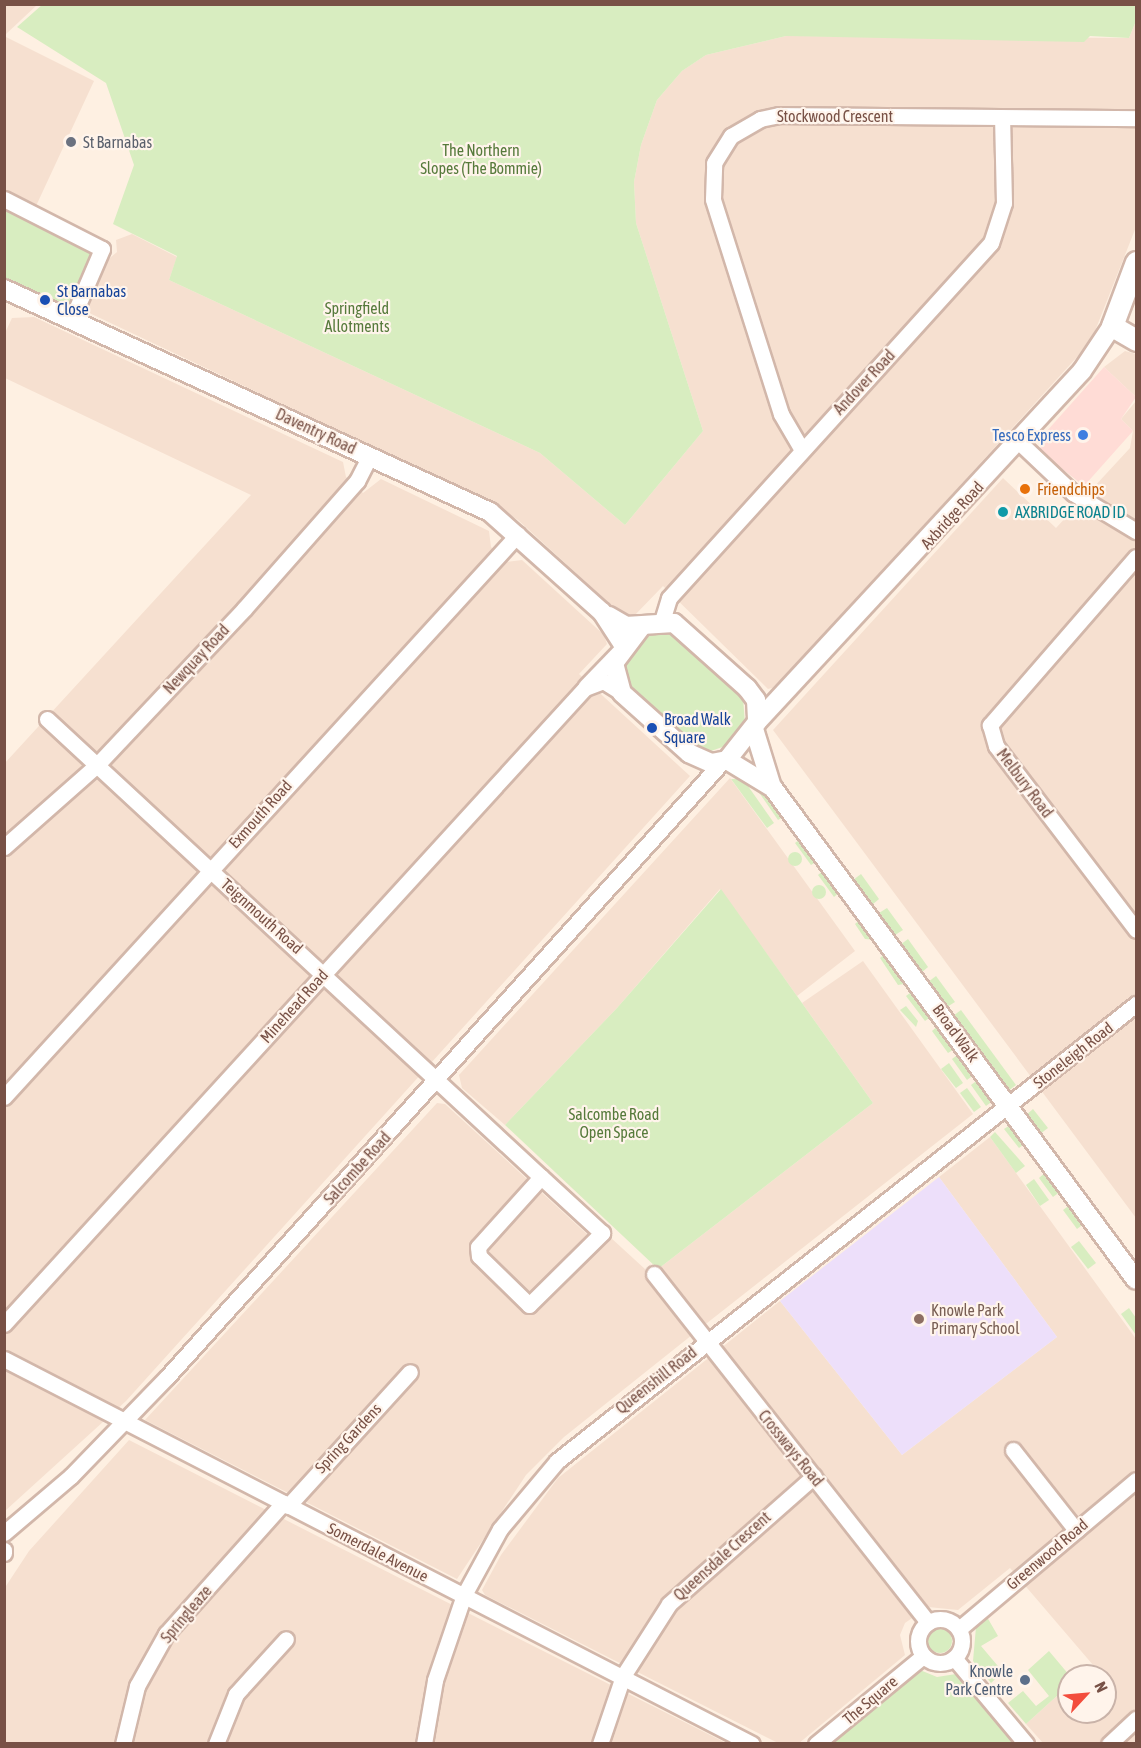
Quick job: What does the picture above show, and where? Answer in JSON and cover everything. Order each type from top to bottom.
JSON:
[{"type":"main road","points":[[1137,262],[1112,326],[1137,340]]},
{"type":"street","name":"Stockwood Crescent","points":[[801,450],[781,414],[713,200],[712,174],[724,145],[741,128],[779,115],[1137,118]]},
{"type":"street","name":"Andover Road","points":[[662,621],[669,598],[991,243],[1004,203],[1002,118]]},
{"type":"street","points":[[4,199],[102,249],[72,319]]},
{"type":"street","name":"Daventry Road","points":[[4,289],[490,512],[518,534],[602,612],[626,626],[642,626]]},
{"type":"street","name":"Axbridge Road","points":[[755,725],[784,697],[1086,366],[1112,326]]},
{"type":"street","points":[[1018,441],[1073,493],[1137,531]]},
{"type":"street","name":"Newquay Road","points":[[4,847],[97,765],[357,481],[370,456]]},
{"type":"street","name":"Exmouth Road","points":[[4,1096],[518,534]]},
{"type":"street","name":"Melbury Road","points":[[1137,558],[990,725],[996,746],[1137,930]]},
{"type":"street","name":"Daventry Road","points":[[602,612],[621,649]]},
{"type":"street","points":[[622,693],[614,674],[621,649],[642,626],[662,621],[687,631],[747,688],[756,700],[755,725],[724,761],[689,753]]},
{"type":"street","name":"Minehead Road","points":[[4,1324],[621,649]]},
{"type":"street","points":[[585,688],[603,681],[622,693],[689,753],[700,773],[698,791]]},
{"type":"street","points":[[747,688],[766,697],[784,697]]},
{"type":"street","name":"Teignmouth Road","points":[[47,719],[325,973],[602,1233],[529,1305],[478,1256],[478,1247],[541,1177]]},
{"type":"street","name":"Broad Walk","points":[[755,725],[773,788],[1137,1280]]},
{"type":"street","name":"Broad Walk","points":[[724,761],[773,788]]},
{"type":"street","name":"Salcombe Road","points":[[4,1533],[124,1422],[438,1080],[724,761]]},
{"type":"street","name":"Stoneleigh Road","points":[[1008,1105],[1137,1004]]},
{"type":"street","name":"Queenshill Road","points":[[424,1743],[435,1680],[464,1595],[500,1529],[557,1461],[705,1341],[1008,1105]]},
{"type":"street","name":"Crossways Road","points":[[654,1274],[928,1622]]},
{"type":"street","name":"Somerdale Avenue","points":[[4,1359],[752,1743]]},
{"type":"street","name":"Spring Gardens","points":[[285,1504],[410,1372]]},
{"type":"street","points":[[1012,1450],[1076,1530]]},
{"type":"street","name":"Queensdale Crescent","points":[[600,1743],[622,1676],[669,1604],[814,1476]]},
{"type":"street","name":"Greenwood Road","points":[[958,1629],[1137,1480]]},
{"type":"street","name":"Springleaze","points":[[123,1743],[137,1686],[166,1634],[285,1504]]},
{"type":"street","points":[[948,1620],[958,1629],[962,1644],[955,1659],[942,1664],[922,1656],[918,1638],[928,1622],[948,1620]]},
{"type":"street","points":[[216,1743],[236,1694],[286,1639]]},
{"type":"street","name":"The Square","points":[[816,1743],[922,1656]]},
{"type":"street","points":[[955,1659],[1026,1743]]},
{"type":"street","points":[[1109,1743],[1137,1719]]},
{"type":"shaded area","points":[[5,4],[37,4],[37,5],[5,35]]},
{"type":"shaded area","points":[[1136,21],[1136,227],[1095,331],[1078,356],[776,687],[768,689],[663,586],[633,617],[622,615],[518,520],[493,504],[83,310],[104,263],[117,252],[116,240],[132,234],[177,257],[169,280],[540,453],[625,525],[703,431],[636,223],[634,182],[641,145],[657,100],[682,71],[706,55],[786,36],[1129,38]]},
{"type":"shaded area","points":[[4,36],[94,81],[36,206],[5,192]]},
{"type":"shaded area","points":[[34,317],[343,462],[346,477],[363,493],[381,479],[489,531],[491,547],[507,562],[522,560],[604,635],[607,644],[579,674],[690,776],[126,1401],[5,1511],[4,764],[251,495],[5,378],[5,333],[12,318]]},
{"type":"shaded area","points":[[1125,351],[1136,354],[1136,397],[1104,367]]},
{"type":"shaded area","points":[[1104,367],[1136,397],[1121,419],[1133,431],[1084,486],[1043,454],[1038,441]]},
{"type":"shaded area","points":[[1136,401],[1136,1218],[773,730],[1003,478],[1056,528],[1130,448],[1133,431],[1121,419]]},
{"type":"shaded area","points":[[730,778],[855,951],[797,996],[720,889],[617,1008],[505,1125],[462,1088],[459,1075]]},
{"type":"shaded area","points":[[863,961],[973,1114],[702,1327],[658,1269],[873,1103],[802,1003]]},
{"type":"shaded area","points":[[437,1103],[445,1104],[601,1247],[610,1237],[646,1270],[692,1335],[564,1437],[526,1475],[457,1579],[145,1420]]},
{"type":"shaded area","points":[[990,1137],[1136,1339],[1136,1743],[1043,1743],[1026,1724],[1057,1696],[1057,1724],[1117,1724],[1117,1664],[1092,1664],[1010,1568],[958,1610],[928,1607],[905,1623],[900,1635],[905,1655],[798,1744],[778,1743],[485,1595],[482,1590],[501,1555],[558,1478],[780,1301],[902,1455],[1057,1337],[939,1177]]},
{"type":"shaded area","name":"Knowle Park Primary School","points":[[939,1177],[1057,1337],[902,1455],[780,1301]]},
{"type":"shaded area","points":[[129,1440],[726,1743],[5,1743],[4,1589],[29,1551]]},
{"type":"green space","name":"The Northern Slopes (The Bommie)","points":[[43,4],[1136,4],[1136,21],[1129,38],[1090,36],[1084,42],[786,36],[706,55],[682,71],[657,100],[641,145],[634,182],[636,223],[703,431],[625,525],[540,453],[169,280],[177,256],[113,224],[134,165],[106,83],[17,27]]},
{"type":"green space","points":[[4,204],[99,249],[70,309],[5,279]]},
{"type":"green space","points":[[654,631],[672,632],[743,697],[745,724],[731,744],[711,751],[695,746],[625,683],[624,659]]},
{"type":"green space","points":[[745,772],[785,813],[783,817],[778,820]]},
{"type":"green space","points":[[731,779],[743,779],[774,823],[767,828]]},
{"type":"green space","points":[[803,837],[819,860],[811,865],[795,843]]},
{"type":"green space","points":[[792,852],[798,852],[802,859],[798,866],[792,866],[788,862],[788,856]]},
{"type":"green space","points":[[825,869],[842,890],[834,897],[818,875]]},
{"type":"green space","points":[[861,874],[879,899],[872,905],[853,880]]},
{"type":"green space","points":[[816,885],[822,885],[826,892],[822,899],[816,899],[812,895],[812,889]]},
{"type":"green space","name":"Salcombe Road Open Space","points":[[721,889],[873,1103],[658,1269],[505,1125],[617,1008]]},
{"type":"green space","points":[[887,908],[903,930],[895,935],[879,913]]},
{"type":"green space","points":[[862,918],[876,940],[865,939],[855,924]]},
{"type":"green space","points":[[908,939],[928,967],[921,973],[900,945]]},
{"type":"green space","points":[[887,952],[909,983],[898,985],[880,958]]},
{"type":"green space","points":[[936,976],[955,1002],[947,1007],[928,982]]},
{"type":"green space","points":[[914,990],[933,1015],[925,1021],[906,996]]},
{"type":"green space","points":[[906,1006],[918,1021],[916,1027],[900,1010]]},
{"type":"green space","points":[[961,1010],[1016,1085],[1008,1091],[953,1016]]},
{"type":"green space","points":[[939,1025],[956,1048],[948,1053],[932,1031]]},
{"type":"green space","points":[[960,1053],[975,1074],[967,1080],[952,1059]]},
{"type":"green space","points":[[949,1063],[963,1083],[956,1088],[941,1069]]},
{"type":"green space","points":[[979,1079],[994,1100],[986,1106],[971,1085]]},
{"type":"green space","points":[[967,1088],[981,1107],[974,1112],[960,1093]]},
{"type":"green space","points":[[1033,1109],[1048,1128],[1040,1134],[1025,1116]]},
{"type":"green space","points":[[1013,1123],[1027,1142],[1019,1148],[1004,1129]]},
{"type":"green space","points":[[995,1132],[1025,1166],[1016,1173],[990,1137]]},
{"type":"green space","points":[[1047,1171],[1061,1191],[1053,1197],[1039,1178]]},
{"type":"green space","points":[[1034,1179],[1049,1200],[1040,1206],[1026,1185]]},
{"type":"green space","points":[[1071,1204],[1085,1223],[1077,1229],[1063,1210]]},
{"type":"green space","points":[[1079,1241],[1096,1263],[1088,1269],[1071,1247]]},
{"type":"green space","points":[[1129,1308],[1136,1318],[1136,1335],[1121,1314]]},
{"type":"green space","points":[[987,1617],[998,1636],[981,1646],[1003,1672],[991,1683],[973,1661],[976,1627]]},
{"type":"green space","points":[[940,1629],[945,1630],[951,1636],[951,1646],[945,1652],[940,1653],[935,1652],[929,1646],[928,1641],[929,1636],[935,1630]]},
{"type":"green space","points":[[1049,1651],[1060,1664],[1057,1664],[1057,1696],[1026,1724],[1008,1703],[1023,1691],[1036,1706],[1049,1696],[1028,1670]]},
{"type":"green space","points":[[920,1670],[937,1677],[956,1674],[1015,1743],[830,1743]]},
{"type":"place","name":"St Barnabas","points":[[71,142]]},
{"type":"place","name":"St Barnabas Close","points":[[45,300]]},
{"type":"place","name":"Tesco Express","points":[[1083,435]]},
{"type":"place","name":"Friendchips","points":[[1025,489]]},
{"type":"place","name":"AXBRIDGE ROAD ID","points":[[1003,512]]},
{"type":"place","name":"Broad Walk Square","points":[[652,728]]},
{"type":"place","name":"Knowle Park Primary School","points":[[919,1319]]},
{"type":"place","name":"Knowle Park Centre","points":[[1025,1680]]},
{"type":"park label","name":"Springfield Allotments","points":[[357,317]]}]
